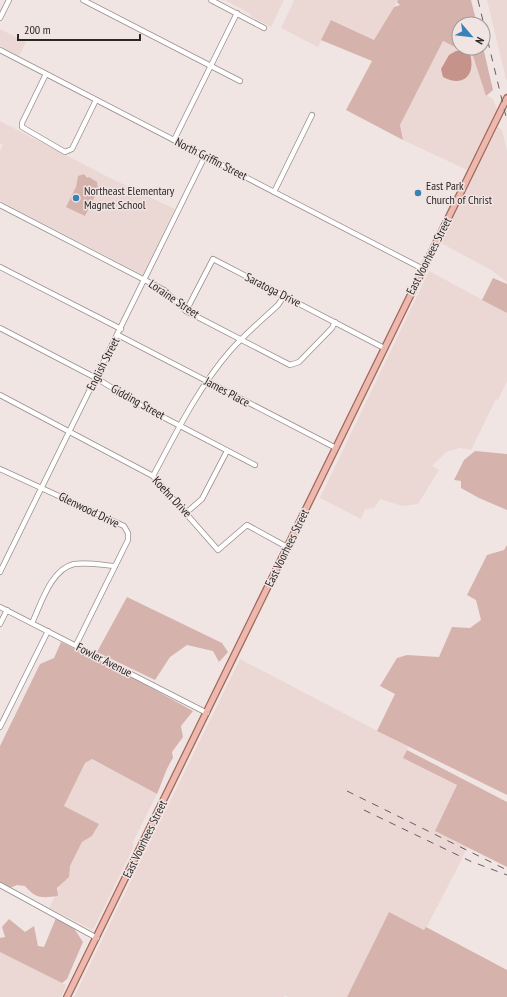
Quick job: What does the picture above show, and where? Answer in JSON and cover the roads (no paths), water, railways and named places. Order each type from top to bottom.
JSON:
[{"type":"main road","name":"East Voorhees Street","points":[[67,997],[507,98]]},
{"type":"street","points":[[0,18],[9,0]]},
{"type":"street","points":[[83,0],[90,2],[240,81]]},
{"type":"street","points":[[211,0],[264,28]]},
{"type":"street","points":[[174,140],[237,13]]},
{"type":"street","name":"North Griffin Street","points":[[0,50],[423,269]]},
{"type":"street","points":[[46,74],[22,123],[22,127],[65,152],[72,149],[96,100]]},
{"type":"street","points":[[274,192],[312,115]]},
{"type":"street","name":"English Street","points":[[0,572],[206,156]]},
{"type":"street","name":"Loraine Street","points":[[0,205],[164,290],[186,311],[290,365],[295,365],[299,362],[321,340],[335,322]]},
{"type":"street","name":"Saratoga Drive","points":[[186,311],[213,259],[384,348]]},
{"type":"street","points":[[0,267],[121,328]]},
{"type":"street","points":[[153,476],[180,425],[229,352],[278,305],[284,296]]},
{"type":"street","name":"Gidding Street","points":[[0,328],[96,378],[142,406],[255,465]]},
{"type":"street","name":"James Place","points":[[118,335],[336,448]]},
{"type":"street","name":"Koehn Drive","points":[[0,395],[153,476],[187,512],[218,550],[247,525],[287,547]]},
{"type":"street","points":[[187,512],[202,499],[227,451]]},
{"type":"street","name":"Glenwood Drive","points":[[0,469],[124,526],[128,533],[128,540],[76,645]]},
{"type":"street","points":[[32,623],[54,579],[62,570],[74,564],[115,566]]},
{"type":"street","name":"Fowler Avenue","points":[[0,607],[207,713]]},
{"type":"street","points":[[0,624],[7,610]]},
{"type":"street","points":[[0,728],[48,631]]},
{"type":"street","points":[[0,885],[97,938]]},
{"type":"railway","points":[[478,0],[507,121]]},
{"type":"railway","points":[[347,791],[507,870]]},
{"type":"railway","points":[[364,810],[470,861],[507,875]]},
{"type":"place","name":"East Park Church of Christ","points":[[418,193]]},
{"type":"place","name":"Northeast Elementary Magnet School","points":[[76,198]]}]
